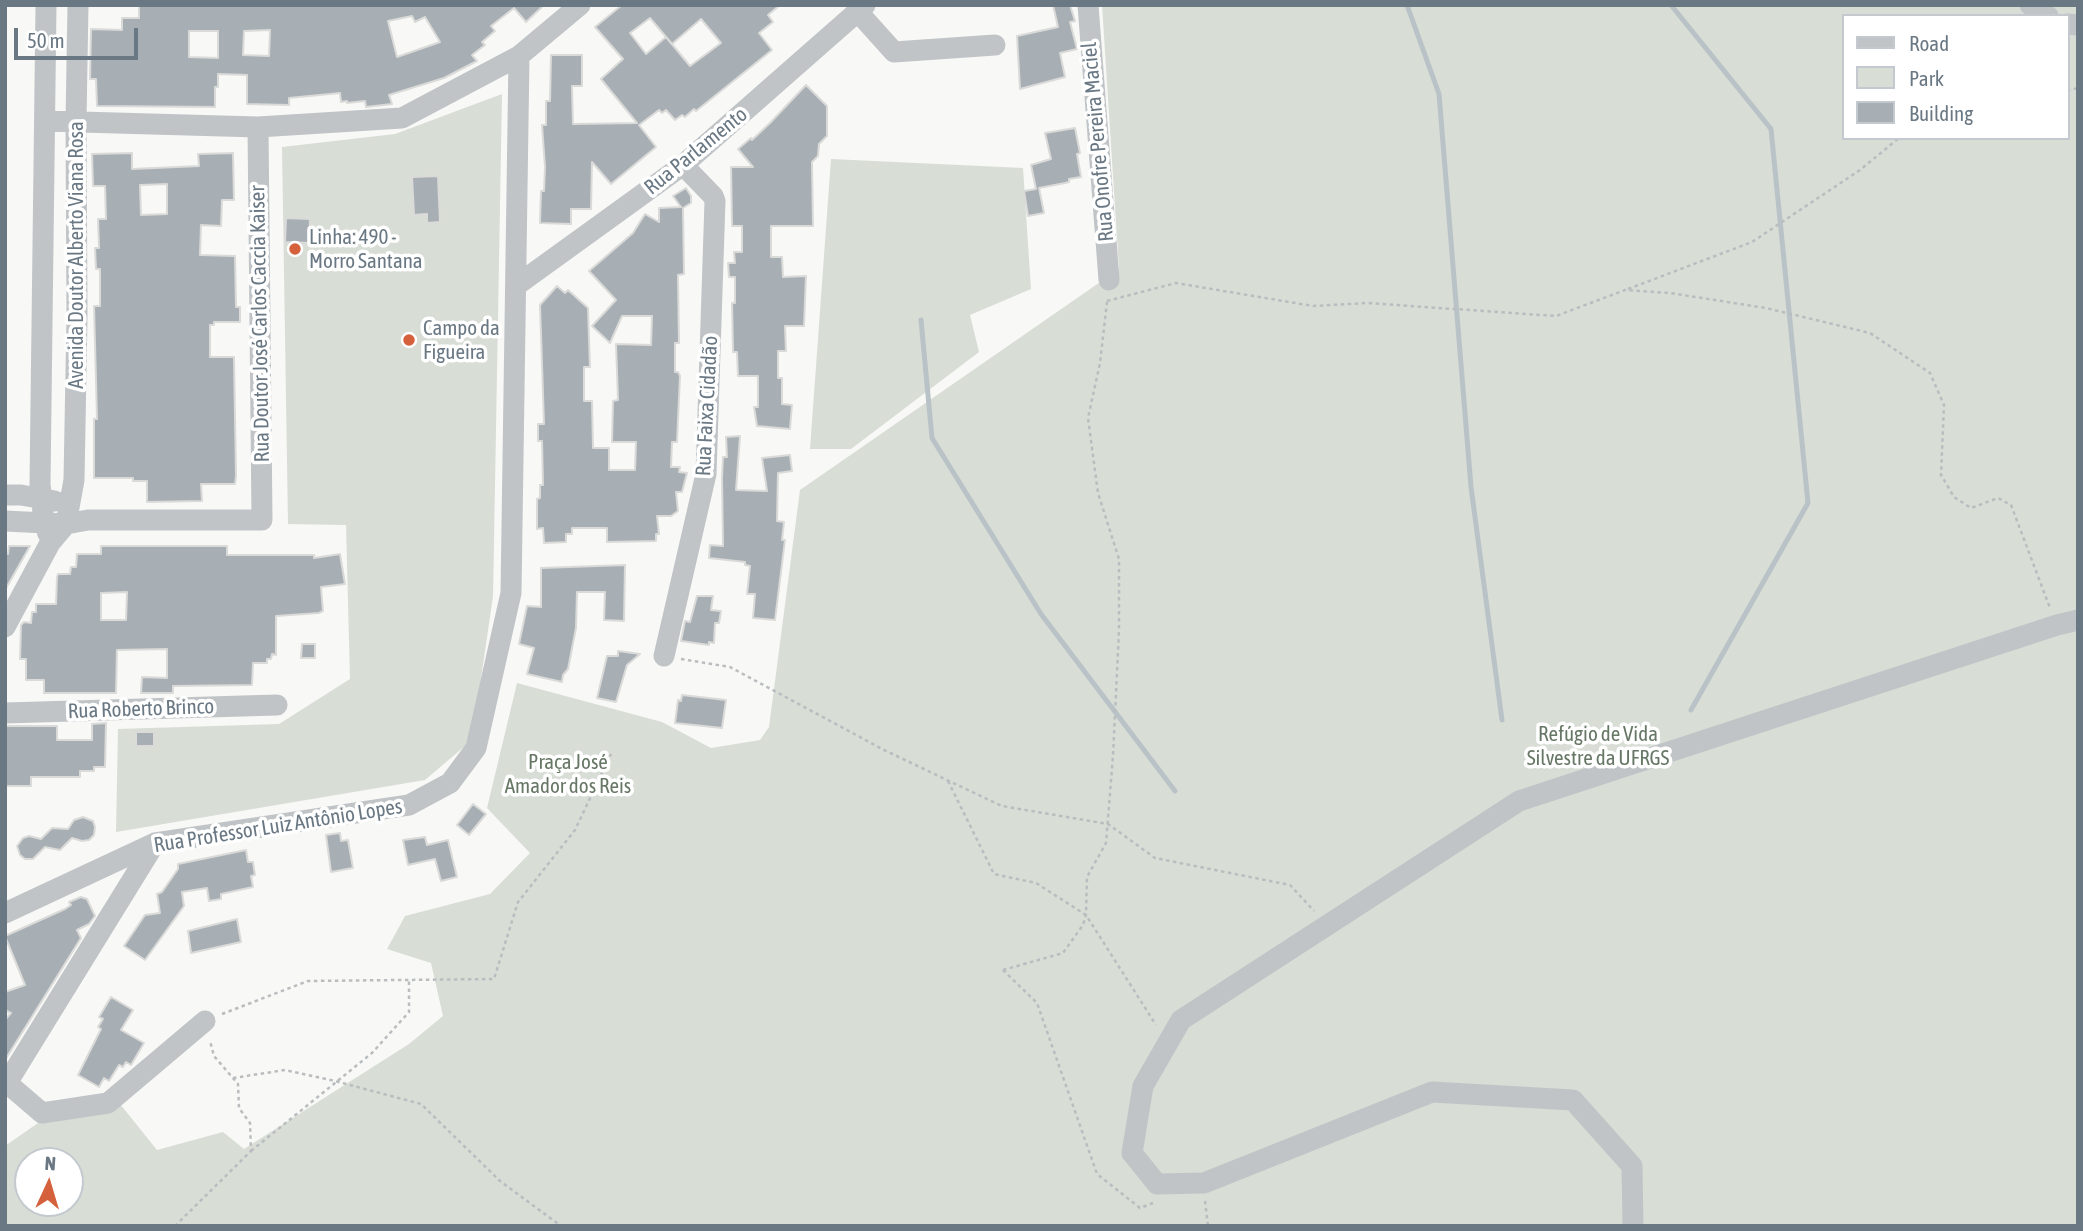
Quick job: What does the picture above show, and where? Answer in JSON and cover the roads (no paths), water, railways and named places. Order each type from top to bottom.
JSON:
[{"type":"street","name":"Avenida Doutor Alberto Viana Rosa","points":[[47,5],[40,484],[44,522],[50,543]]},
{"type":"street","name":"Avenida Doutor Alberto Viana Rosa","points":[[68,514],[74,480],[78,5]]},
{"type":"street","points":[[45,121],[258,127],[402,118],[519,56],[580,5]]},
{"type":"street","name":"Rua Onofre Pereira Maciel","points":[[1088,5],[1109,280]]},
{"type":"street","points":[[862,8],[894,52],[995,45]]},
{"type":"street","name":"Rua Parlamento","points":[[517,285],[682,165],[862,8]]},
{"type":"street","name":"Rua Professor Luiz Antônio Lopes","points":[[5,913],[155,843],[409,805],[450,783],[475,748],[512,593],[519,56]]},
{"type":"street","name":"Rua Doutor José Carlos Caccia Kaiser","points":[[68,514],[88,520],[262,520],[258,127]]},
{"type":"street","name":"Rua Faixa Cidadão","points":[[664,656],[707,460],[715,201],[682,165]]},
{"type":"street","points":[[43,319],[77,317]]},
{"type":"street","points":[[5,495],[42,498],[68,514]]},
{"type":"street","points":[[5,521],[44,522],[68,514]]},
{"type":"street","points":[[5,626],[68,514]]},
{"type":"street","points":[[1633,1226],[1632,1166],[1573,1100],[1432,1092],[1203,1183],[1157,1184],[1132,1153],[1143,1086],[1181,1020],[1519,801],[2078,620]]},
{"type":"street","name":"Rua Roberto Brinco","points":[[5,713],[277,705]]},
{"type":"street","points":[[155,843],[7,1083],[42,1113],[108,1103],[205,1021]]},
{"type":"waterway","points":[[1407,5],[1439,94],[1471,487],[1502,720]]},
{"type":"waterway","points":[[1671,5],[1771,129],[1808,503],[1691,710]]},
{"type":"waterway","points":[[921,320],[932,438],[1041,614],[1175,791]]},
{"type":"place","name":"Linha: 490 - Morro Santana","points":[[295,249]]},
{"type":"place","name":"Campo da Figueira","points":[[409,340]]},
{"type":"park label","name":"Refúgio de Vida Silvestre da UFRGS","points":[[1598,746]]},
{"type":"park label","name":"Praça José Amador dos Reis","points":[[568,774]]}]
